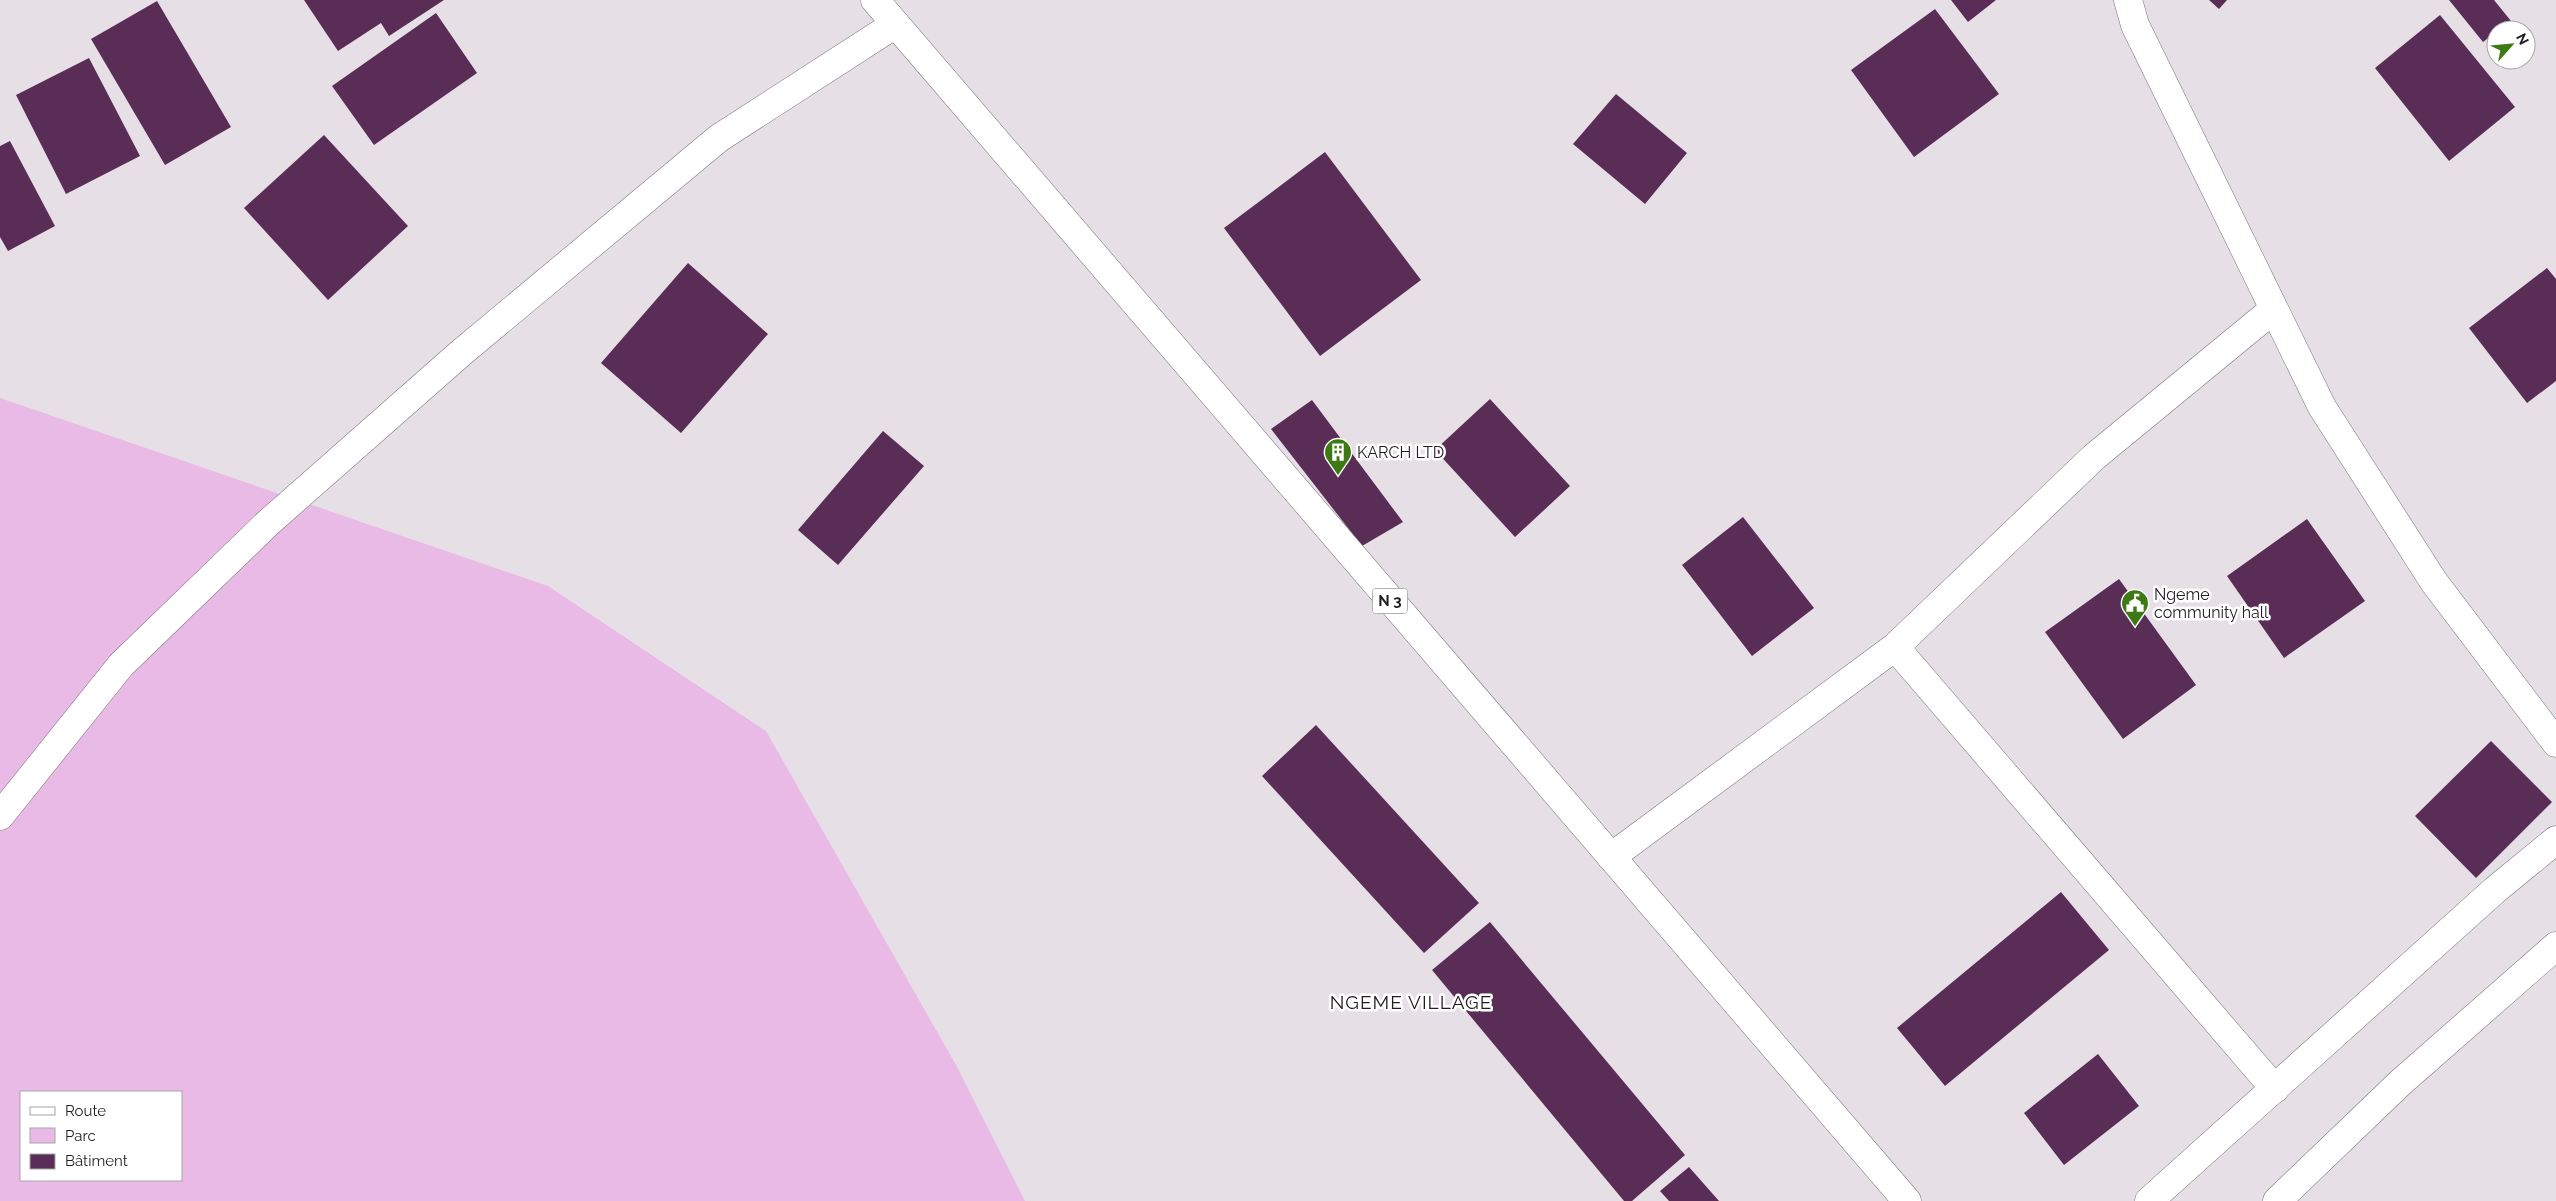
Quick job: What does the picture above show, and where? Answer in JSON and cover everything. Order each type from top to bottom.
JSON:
[{"type":"main road","name":"N 3","points":[[874,0],[1907,1201]]},
{"type":"main road","points":[[2128,0],[2135,25],[2322,407],[2428,573],[2556,743]]},
{"type":"main road","points":[[0,816],[121,666],[269,522],[462,352],[719,138],[894,25]]},
{"type":"main road","points":[[1611,857],[1895,647],[2094,457],[2274,309]]},
{"type":"main road","points":[[1895,647],[2275,1088]]},
{"type":"main road","points":[[2149,1201],[2495,890],[2556,840]]},
{"type":"main road","points":[[2276,1201],[2400,1083],[2556,946]]},
{"type":"green space","points":[[0,398],[548,586],[766,731],[956,1065],[1025,1201],[0,1201]]},
{"type":"building","points":[[304,0],[444,0],[389,36],[381,23],[338,51]]},
{"type":"building","points":[[1951,0],[1996,0],[1968,22]]},
{"type":"building","points":[[2209,0],[2227,0],[2219,9]]},
{"type":"building","points":[[2449,0],[2494,0],[2510,20],[2486,20],[2486,40],[2483,42]]},
{"type":"building","points":[[157,1],[231,127],[165,165],[91,39]]},
{"type":"building","points":[[1935,9],[1999,94],[1914,157],[1851,70]]},
{"type":"building","points":[[436,13],[477,73],[374,145],[332,86]]},
{"type":"building","points":[[2440,15],[2515,107],[2449,161],[2375,68]]},
{"type":"building","points":[[89,58],[140,156],[66,194],[16,95]]},
{"type":"building","points":[[1616,94],[1687,153],[1645,204],[1573,144]]},
{"type":"building","points":[[324,135],[408,226],[328,300],[244,208]]},
{"type":"building","points":[[10,141],[55,226],[8,251],[0,237],[0,146]]},
{"type":"building","points":[[1325,152],[1421,280],[1320,356],[1224,228]]},
{"type":"building","points":[[688,263],[768,334],[681,433],[601,363]]},
{"type":"building","points":[[2547,268],[2556,279],[2556,381],[2527,403],[2469,328]]},
{"type":"building","points":[[1490,399],[1570,486],[1515,537],[1435,450]]},
{"type":"building","name":"KARCH LTD","points":[[1312,400],[1403,522],[1362,546],[1271,429]]},
{"type":"building","points":[[883,431],[924,466],[838,565],[798,530]]},
{"type":"building","points":[[1743,517],[1814,608],[1752,656],[1682,565]]},
{"type":"building","points":[[2307,519],[2365,601],[2284,658],[2227,576]]},
{"type":"building","points":[[2119,579],[2196,685],[2123,739],[2045,632]]},
{"type":"building","points":[[1316,725],[1479,903],[1424,953],[1262,776]]},
{"type":"building","points":[[2491,741],[2552,802],[2476,878],[2415,816]]},
{"type":"building","points":[[2061,892],[2109,950],[1945,1086],[1897,1028]]},
{"type":"building","points":[[1490,922],[1685,1155],[1632,1201],[1624,1201],[1432,970]]},
{"type":"building","points":[[2098,1054],[2139,1106],[2064,1165],[2024,1113]]},
{"type":"building","points":[[1689,1167],[1719,1201],[1669,1201],[1660,1191]]},
{"type":"place","name":"KARCH LTD","points":[[1338,476]]},
{"type":"place","name":"Ngeme community hall","points":[[2135,627]]},
{"type":"district","name":"NGEME VILLAGE","points":[[1411,1002]]}]
